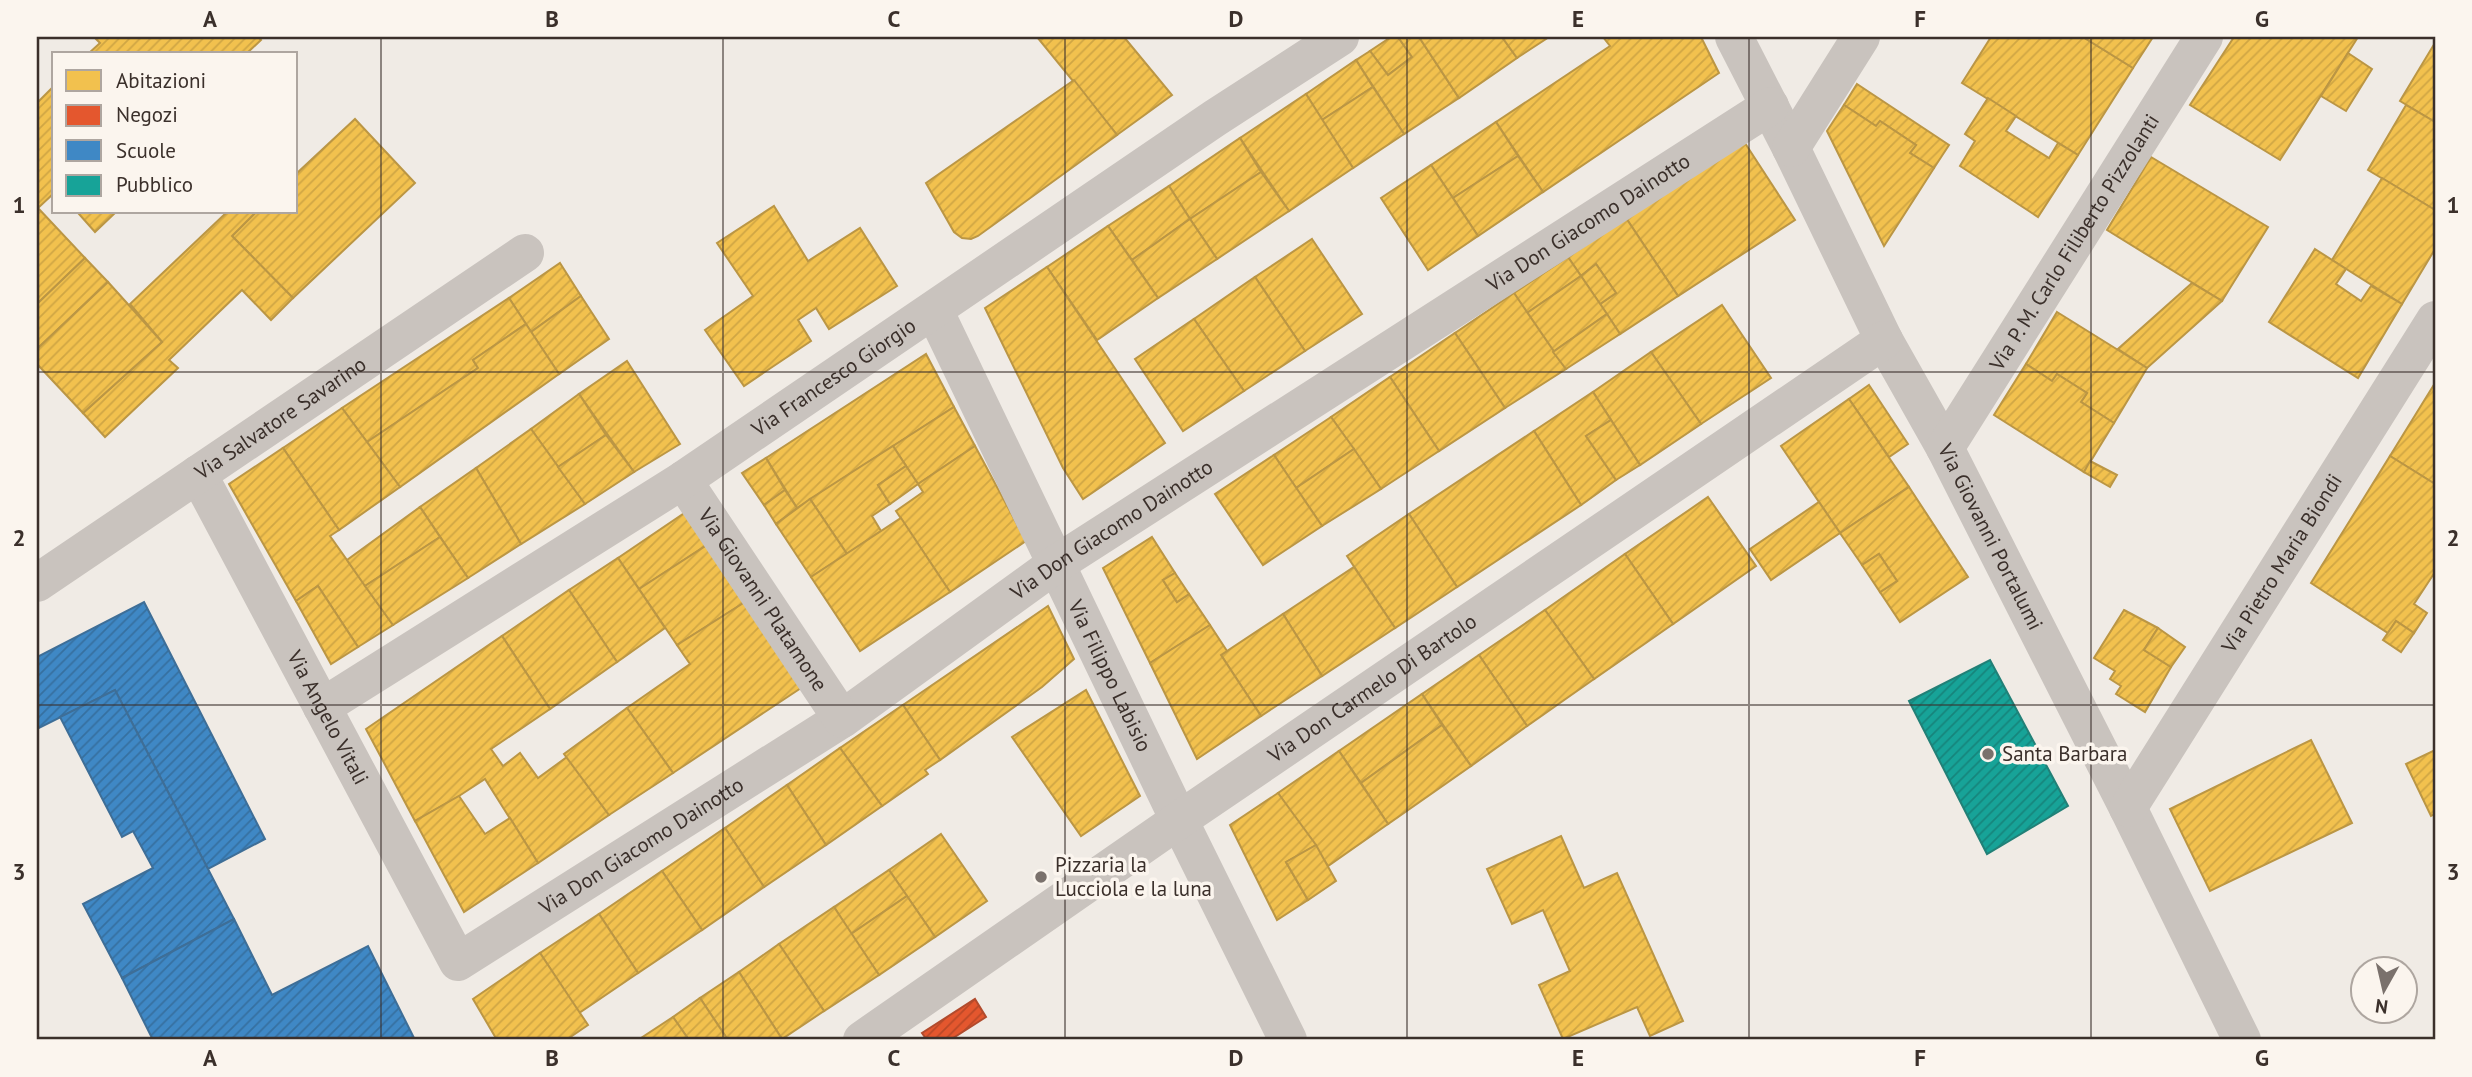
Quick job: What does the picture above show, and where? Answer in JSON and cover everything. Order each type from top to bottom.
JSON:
[{"type":"street","name":"Via Francesco Giorgio","points":[[322,707],[683,480],[1215,118],[1340,37]]},
{"type":"street","name":"Via Giovanni Portalumi","points":[[1734,37],[1884,340],[1945,448],[2128,808],[2242,1040]]},
{"type":"street","points":[[1791,148],[1861,37]]},
{"type":"street","name":"Via P. M. Carlo Filiberto Pizzolanti","points":[[1945,448],[2204,37]]},
{"type":"street","name":"Via Don Giacomo Dainotto","points":[[458,962],[842,719],[1056,564],[1770,106]]},
{"type":"street","name":"Via Salvatore Savarino","points":[[37,583],[525,253]]},
{"type":"street","name":"Via Filippo Labisio","points":[[934,310],[1178,820],[1288,1040]]},
{"type":"street","name":"Via Pietro Maria Biondi","points":[[2128,808],[2435,320]]},
{"type":"street","name":"Via Don Carmelo Di Bartolo","points":[[862,1040],[1178,820],[1884,340]]},
{"type":"street","name":"Via Angelo Vitali","points":[[198,474],[458,962]]},
{"type":"street","name":"Via Giovanni Platamone","points":[[683,480],[842,719]]},
{"type":"building: Abitazioni","points":[[94,37],[258,37],[261,40],[248,52],[90,52],[100,43]]},
{"type":"building: Abitazioni","points":[[1037,37],[1124,37],[1172,95],[1117,135]]},
{"type":"building: Abitazioni","points":[[1391,37],[1398,37],[1412,57],[1388,75],[1370,51]]},
{"type":"building: Abitazioni","points":[[1398,37],[1419,37],[1459,98],[1404,134],[1356,60],[1370,51],[1388,75],[1412,57]]},
{"type":"building: Abitazioni","points":[[1419,37],[1502,37],[1517,58],[1459,98]]},
{"type":"building: Abitazioni","points":[[1502,37],[1549,37],[1517,58]]},
{"type":"building: Abitazioni","points":[[1603,37],[1701,37],[1719,73],[1543,192],[1496,122],[1610,46]]},
{"type":"building: Abitazioni","points":[[1991,37],[2083,37],[2133,68],[2078,155],[1962,83]]},
{"type":"building: Abitazioni","points":[[2083,37],[2153,37],[2133,68]]},
{"type":"building: Abitazioni","points":[[2234,37],[2358,37],[2280,160],[2190,105]]},
{"type":"building: Abitazioni","points":[[2433,46],[2435,48],[2435,122],[2400,101]]},
{"type":"building: Abitazioni","points":[[2348,53],[2372,69],[2346,111],[2321,96]]},
{"type":"building: Abitazioni","points":[[1356,60],[1373,87],[1322,120],[1306,94]]},
{"type":"building: Abitazioni","points":[[1074,80],[1117,135],[978,236],[971,239],[962,238],[954,232],[926,183]]},
{"type":"building: Abitazioni","points":[[1857,84],[1949,145],[1934,168],[1910,153],[1916,145],[1880,121],[1876,126],[1844,105]]},
{"type":"building: Abitazioni","points":[[1373,87],[1404,134],[1353,168],[1322,120]]},
{"type":"building: Abitazioni","points":[[52,88],[52,195],[38,208],[85,258],[37,304],[37,103]]},
{"type":"building: Abitazioni","points":[[1306,94],[1353,168],[1289,211],[1240,138]]},
{"type":"building: Abitazioni","points":[[1988,98],[2016,116],[2006,131],[2049,158],[2058,143],[2078,155],[2038,217],[1960,166],[1975,141],[1965,134]]},
{"type":"building: Abitazioni","points":[[1844,105],[1876,126],[1880,121],[1916,145],[1910,153],[1934,168],[1884,246],[1827,131]]},
{"type":"building: Abitazioni","points":[[2406,105],[2435,122],[2435,210],[2368,170]]},
{"type":"building: Abitazioni","points":[[355,119],[415,183],[293,298],[232,236],[254,214],[298,214],[298,172]]},
{"type":"building: Abitazioni","points":[[1496,122],[1518,156],[1453,198],[1431,165]]},
{"type":"building: Abitazioni","points":[[1240,138],[1261,172],[1190,219],[1169,186]]},
{"type":"building: Abitazioni","points":[[1743,140],[1795,220],[1678,296],[1626,218]]},
{"type":"building: Abitazioni","points":[[1518,156],[1543,192],[1478,236],[1453,198]]},
{"type":"building: Abitazioni","points":[[2151,157],[2268,227],[2222,301],[2107,230]]},
{"type":"building: Abitazioni","points":[[1431,165],[1478,236],[1428,270],[1381,198]]},
{"type":"building: Abitazioni","points":[[1261,172],[1289,211],[1217,259],[1190,219]]},
{"type":"building: Abitazioni","points":[[2382,178],[2435,210],[2435,249],[2402,304],[2332,260]]},
{"type":"building: Abitazioni","points":[[1169,186],[1190,219],[1132,260],[1108,226]]},
{"type":"building: Abitazioni","points":[[774,206],[808,261],[860,228],[897,286],[829,329],[816,308],[798,320],[811,341],[744,386],[705,330],[753,296],[717,243]]},
{"type":"building: Abitazioni","points":[[79,214],[114,214],[95,232]]},
{"type":"building: Abitazioni","points":[[225,214],[254,214],[232,236],[293,298],[271,320],[242,290],[169,360],[178,368],[105,437],[83,413],[162,342],[130,304]]},
{"type":"building: Abitazioni","points":[[1626,218],[1678,296],[1620,334],[1600,304],[1616,293],[1596,264],[1581,276],[1568,257]]},
{"type":"building: Abitazioni","points":[[1190,219],[1217,259],[1158,298],[1132,260]]},
{"type":"building: Abitazioni","points":[[1108,226],[1158,298],[1097,340],[1047,267]]},
{"type":"building: Abitazioni","points":[[1312,239],[1362,314],[1305,351],[1255,277]]},
{"type":"building: Abitazioni","points":[[2315,249],[2346,269],[2336,284],[2361,301],[2371,286],[2402,304],[2358,378],[2269,322]]},
{"type":"building: Abitazioni","points":[[1568,257],[1581,276],[1527,313],[1514,293]]},
{"type":"building: Abitazioni","points":[[85,258],[108,282],[37,349],[37,304]]},
{"type":"building: Abitazioni","points":[[560,263],[581,296],[531,332],[509,298]]},
{"type":"building: Abitazioni","points":[[1596,264],[1616,293],[1600,304],[1581,276]]},
{"type":"building: Abitazioni","points":[[1047,267],[1165,443],[1083,499],[1063,468],[985,308]]},
{"type":"building: Abitazioni","points":[[1581,276],[1607,314],[1553,352],[1527,313]]},
{"type":"building: Abitazioni","points":[[1255,277],[1305,351],[1244,391],[1194,319]]},
{"type":"building: Abitazioni","points":[[108,282],[162,342],[83,413],[37,364],[37,349]]},
{"type":"building: Abitazioni","points":[[2192,283],[2222,301],[2147,368],[2118,349]]},
{"type":"building: Abitazioni","points":[[1514,293],[1566,369],[1505,408],[1455,333]]},
{"type":"building: Abitazioni","points":[[581,296],[609,339],[559,374],[531,332]]},
{"type":"building: Abitazioni","points":[[509,298],[526,324],[473,360],[478,368],[367,442],[342,408]]},
{"type":"building: Abitazioni","points":[[1722,305],[1771,378],[1701,424],[1651,352]]},
{"type":"building: Abitazioni","points":[[2057,312],[2147,368],[2114,423],[2081,402],[2087,393],[2057,374],[2052,381],[2026,364]]},
{"type":"building: Abitazioni","points":[[1607,314],[1620,334],[1566,369],[1553,352]]},
{"type":"building: Abitazioni","points":[[1194,319],[1244,391],[1183,431],[1135,359]]},
{"type":"building: Abitazioni","points":[[526,324],[559,374],[400,487],[367,442],[478,368],[473,360]]},
{"type":"building: Abitazioni","points":[[1455,333],[1505,408],[1439,451],[1390,377]]},
{"type":"building: Abitazioni","points":[[1651,352],[1701,424],[1640,465],[1593,392]]},
{"type":"building: Abitazioni","points":[[926,354],[954,407],[797,508],[766,458]]},
{"type":"building: Abitazioni","points":[[627,361],[680,444],[634,472],[579,394]]},
{"type":"building: Abitazioni","points":[[2026,364],[2052,381],[2057,374],[2087,393],[2081,402],[2114,423],[2084,472],[1994,415]]},
{"type":"building: Abitazioni","points":[[1390,377],[1439,451],[1381,489],[1331,417]]},
{"type":"building: Abitazioni","points":[[2435,383],[2435,484],[2390,456]]},
{"type":"building: Abitazioni","points":[[1869,385],[1908,444],[1889,457],[1849,399]]},
{"type":"building: Abitazioni","points":[[1593,392],[1611,420],[1586,436],[1616,480],[1581,505],[1534,431]]},
{"type":"building: Abitazioni","points":[[579,394],[606,435],[558,467],[531,429]]},
{"type":"building: Abitazioni","points":[[1849,399],[1909,487],[1840,533],[1781,446]]},
{"type":"building: Abitazioni","points":[[954,407],[975,446],[918,484],[893,446]]},
{"type":"building: Abitazioni","points":[[342,408],[400,487],[339,530],[283,448]]},
{"type":"building: Abitazioni","points":[[1331,417],[1354,449],[1296,488],[1274,455]]},
{"type":"building: Abitazioni","points":[[1611,420],[1640,465],[1616,480],[1586,436]]},
{"type":"building: Abitazioni","points":[[531,429],[585,504],[521,544],[476,468]]},
{"type":"building: Abitazioni","points":[[1534,431],[1581,505],[1457,587],[1409,514]]},
{"type":"building: Abitazioni","points":[[606,435],[634,472],[585,504],[558,467]]},
{"type":"building: Abitazioni","points":[[893,446],[906,466],[878,485],[890,504],[872,516],[881,531],[847,554],[810,499]]},
{"type":"building: Abitazioni","points":[[975,446],[1026,541],[950,592],[896,511],[923,492],[918,484]]},
{"type":"building: Abitazioni","points":[[283,448],[339,530],[330,536],[393,625],[358,647],[318,586],[296,601],[229,484]]},
{"type":"building: Abitazioni","points":[[1354,449],[1381,489],[1322,526],[1296,488]]},
{"type":"building: Abitazioni","points":[[1274,455],[1322,526],[1263,565],[1215,494]]},
{"type":"building: Abitazioni","points":[[2390,456],[2435,484],[2435,572],[2414,604],[2427,613],[2414,633],[2396,621],[2388,633],[2311,583]]},
{"type":"building: Abitazioni","points":[[766,458],[785,490],[764,505],[742,473]]},
{"type":"building: Abitazioni","points":[[2090,461],[2117,475],[2110,487],[2084,472]]},
{"type":"building: Abitazioni","points":[[906,466],[918,484],[890,504],[878,485]]},
{"type":"building: Abitazioni","points":[[476,468],[521,544],[468,578],[420,507]]},
{"type":"building: Abitazioni","points":[[1909,487],[1968,577],[1900,622],[1880,592],[1897,581],[1879,554],[1862,565],[1840,533]]},
{"type":"building: Abitazioni","points":[[785,490],[797,508],[776,524],[764,505]]},
{"type":"building: Abitazioni","points":[[1708,497],[1756,566],[1673,624],[1625,554]]},
{"type":"building: Abitazioni","points":[[810,499],[847,554],[811,577],[776,524]]},
{"type":"building: Abitazioni","points":[[1819,502],[1840,533],[1771,580],[1750,549]]},
{"type":"building: Abitazioni","points":[[420,507],[440,537],[365,586],[347,560]]},
{"type":"building: Abitazioni","points":[[686,512],[707,545],[639,589],[618,558]]},
{"type":"building: Abitazioni","points":[[1409,514],[1457,587],[1395,628],[1347,556]]},
{"type":"building: Abitazioni","points":[[901,518],[950,592],[860,651],[811,577]]},
{"type":"building: Abitazioni","points":[[440,537],[468,578],[393,625],[365,586]]},
{"type":"building: Abitazioni","points":[[1152,537],[1175,573],[1163,580],[1177,602],[1189,594],[1210,625],[1150,663],[1103,568]]},
{"type":"building: Abitazioni","points":[[707,545],[745,602],[677,645],[639,589]]},
{"type":"building: Abitazioni","points":[[1625,554],[1673,624],[1594,679],[1545,610]]},
{"type":"building: Abitazioni","points":[[1879,554],[1897,581],[1880,592],[1862,565]]},
{"type":"building: Abitazioni","points":[[618,558],[665,628],[617,662],[569,590]]},
{"type":"building: Abitazioni","points":[[1354,567],[1395,628],[1322,676],[1283,614]]},
{"type":"building: Abitazioni","points":[[1175,573],[1189,594],[1177,602],[1163,580]]},
{"type":"building: Abitazioni","points":[[318,586],[358,647],[331,664],[296,601]]},
{"type":"building: Abitazioni","points":[[569,590],[617,662],[550,709],[502,636]]},
{"type":"building: Abitazioni","points":[[745,602],[801,688],[673,773],[627,708],[690,664],[677,645]]},
{"type":"building: Abitazioni","points":[[1048,606],[1074,659],[1042,687],[940,760],[903,705]]},
{"type":"building: Abitazioni","points":[[1545,610],[1594,679],[1527,726],[1479,655]]},
{"type":"building: Abitazioni","points":[[2124,610],[2158,628],[2144,650],[2171,667],[2145,712],[2116,694],[2121,686],[2110,679],[2115,671],[2094,658]]},
{"type":"building: Abitazioni","points":[[1283,614],[1322,676],[1261,716],[1221,655]]},
{"type":"building: Abitazioni","points":[[2396,621],[2414,633],[2401,652],[2383,640]]},
{"type":"building: Abitazioni","points":[[1210,625],[1227,651],[1221,655],[1261,716],[1197,759],[1150,663]]},
{"type":"building: Abitazioni","points":[[2158,628],[2185,647],[2171,667],[2144,650]]},
{"type":"building: Abitazioni","points":[[502,636],[550,709],[491,749],[503,766],[520,753],[538,778],[567,757],[609,815],[538,863],[485,779],[415,821],[366,729]]},
{"type":"building: Abitazioni","points":[[1479,655],[1527,726],[1471,766],[1422,694]]},
{"type":"building: Abitazioni","points":[[1086,690],[1140,796],[1081,836],[1012,737]]},
{"type":"building: Abitazioni","points":[[1422,694],[1442,725],[1361,783],[1339,751]]},
{"type":"building: Abitazioni","points":[[903,705],[940,760],[925,770],[928,774],[882,806],[840,748]]},
{"type":"building: Abitazioni","points":[[627,708],[673,773],[609,815],[564,754]]},
{"type":"building: Abitazioni","points":[[1442,725],[1471,766],[1388,824],[1361,783]]},
{"type":"building: Abitazioni","points":[[2311,740],[2352,823],[2210,891],[2170,809]]},
{"type":"building: Abitazioni","points":[[840,748],[882,806],[826,845],[787,785]]},
{"type":"building: Abitazioni","points":[[2435,750],[2435,814],[2431,816],[2406,764]]},
{"type":"building: Abitazioni","points":[[1339,751],[1388,824],[1328,866],[1278,793]]},
{"type":"building: Abitazioni","points":[[787,785],[826,845],[764,887],[725,828]]},
{"type":"building: Abitazioni","points":[[1278,793],[1316,845],[1286,862],[1308,900],[1277,920],[1230,825]]},
{"type":"building: Abitazioni","points":[[459,796],[485,834],[510,818],[538,863],[464,912],[415,821]]},
{"type":"building: Abitazioni","points":[[725,828],[764,887],[702,930],[662,871]]},
{"type":"building: Abitazioni","points":[[941,834],[987,901],[935,937],[889,870]]},
{"type":"building: Abitazioni","points":[[1561,836],[1584,888],[1617,873],[1683,1021],[1650,1036],[1637,1007],[1563,1039],[1539,985],[1570,971],[1543,910],[1512,924],[1487,869]]},
{"type":"building: Abitazioni","points":[[1316,845],[1336,881],[1308,900],[1286,862]]},
{"type":"building: Abitazioni","points":[[889,870],[907,896],[851,934],[834,907]]},
{"type":"building: Abitazioni","points":[[662,871],[702,930],[638,973],[599,914]]},
{"type":"building: Abitazioni","points":[[907,896],[935,937],[879,975],[851,934]]},
{"type":"building: Abitazioni","points":[[834,907],[879,975],[824,1011],[779,944]]},
{"type":"building: Abitazioni","points":[[599,914],[638,973],[579,1013],[540,953]]},
{"type":"building: Abitazioni","points":[[779,944],[824,1011],[782,1039],[739,972]]},
{"type":"building: Abitazioni","points":[[540,953],[588,1025],[566,1040],[497,1040],[473,999]]},
{"type":"building: Abitazioni","points":[[739,972],[782,1039],[728,1040],[700,998]]},
{"type":"building: Abitazioni","points":[[700,998],[728,1040],[689,1040],[673,1017]]},
{"type":"building: Abitazioni","points":[[673,1017],[689,1040],[638,1040]]},
{"type":"building: Negozi","points":[[975,999],[986,1017],[950,1040],[927,1040],[922,1033]]},
{"type":"building: Scuole","points":[[144,602],[265,839],[208,869],[115,690],[37,729],[37,657]]},
{"type":"building: Scuole","points":[[115,690],[234,919],[122,978],[83,904],[153,868],[133,831],[122,837],[60,717]]},
{"type":"building: Scuole","points":[[234,919],[272,995],[368,946],[415,1040],[153,1040],[122,978]]},
{"type":"building: Pubblico","name":"Santa Barbara","points":[[1990,660],[2068,806],[1987,854],[1909,701]]},
{"type":"place","name":"Santa Barbara","points":[[1988,754]]},
{"type":"place","name":"Pizzaria la Lucciola e la luna","points":[[1041,877]]}]
